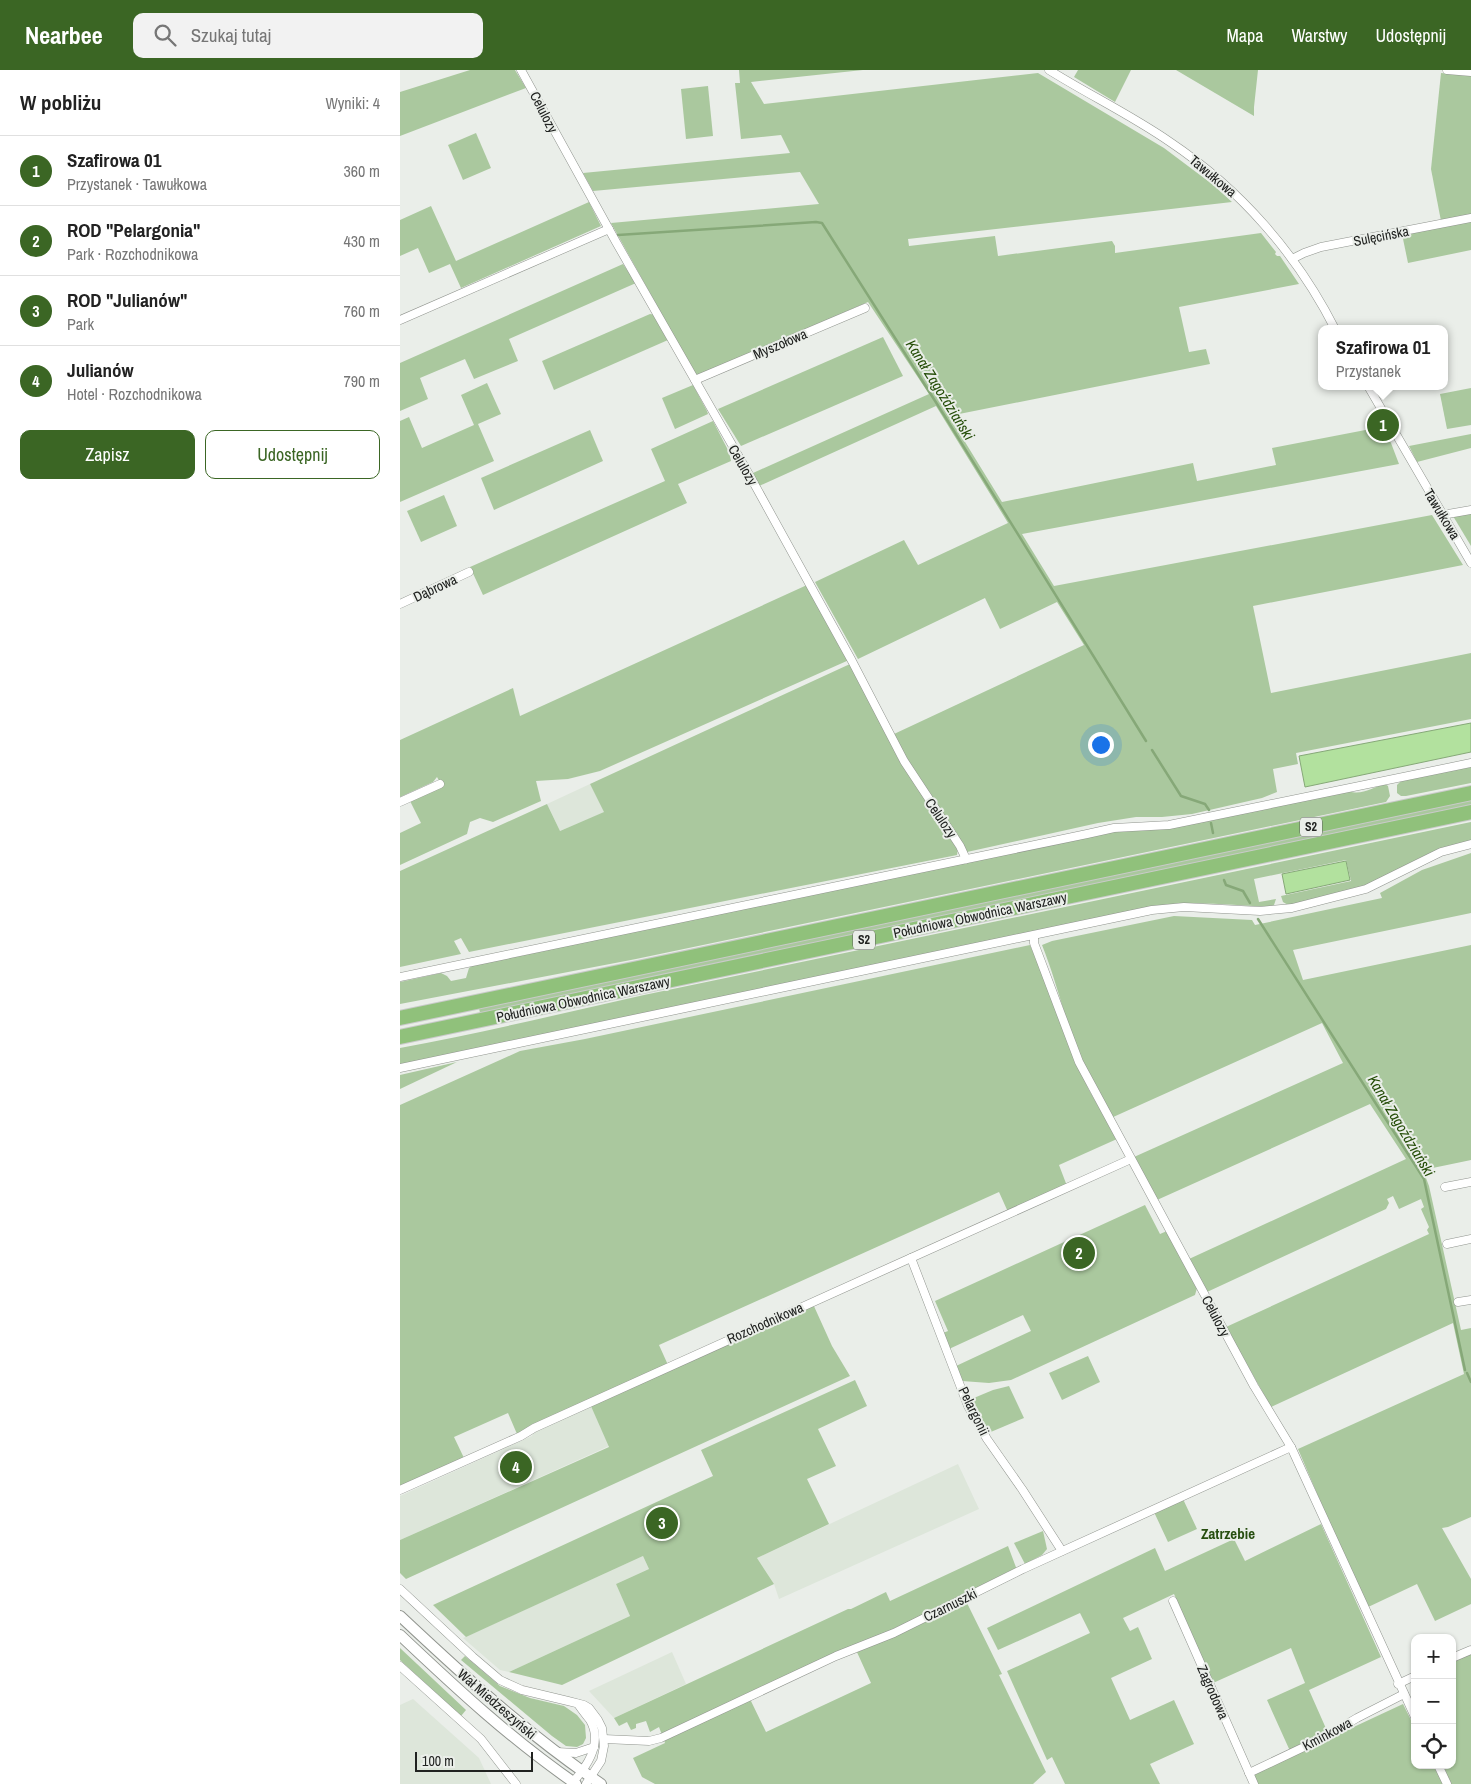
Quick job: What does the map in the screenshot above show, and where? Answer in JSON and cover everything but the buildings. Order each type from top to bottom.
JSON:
[{"type":"highway","name":"Południowa Obwodnica Warszawy","points":[[401,1018],[1471,793]]},
{"type":"highway","name":"Południowa Obwodnica Warszawy","points":[[400,1037],[1471,812]]},
{"type":"main road","name":"Wał Miedzeszyński","points":[[400,1616],[475,1686],[582,1771],[588,1781],[601,1784]]},
{"type":"main road","name":"Wał Miedzeszyński","points":[[400,1635],[485,1714],[573,1783]]},
{"type":"street","name":"Celulozy","points":[[521,70],[847,653],[904,761],[960,846],[966,859]]},
{"type":"street","name":"Tawułkowa","points":[[1049,70],[1195,159],[1244,203],[1292,259],[1311,285],[1333,325]]},
{"type":"street","points":[[1447,70],[1471,72]]},
{"type":"street","name":"Sulęcińska","points":[[1292,259],[1322,247],[1471,218]]},
{"type":"street","points":[[400,320],[610,231]]},
{"type":"street","name":"Myszołowa","points":[[695,380],[866,308]]},
{"type":"street","name":"Tawułkowa","points":[[1370,390],[1471,562]]},
{"type":"street","points":[[1442,515],[1471,510]]},
{"type":"street","name":"Dąbrowa","points":[[400,604],[469,572]]},
{"type":"street","points":[[400,977],[1114,828],[1169,825],[1471,763]]},
{"type":"street","points":[[400,802],[440,784]]},
{"type":"street","points":[[400,1068],[1168,908],[1204,907],[1260,911],[1292,908],[1366,889],[1441,852],[1471,844]]},
{"type":"street","name":"Celulozy","points":[[1034,936],[1034,943],[1079,1062],[1254,1386],[1291,1447],[1404,1694]]},
{"type":"street","name":"Rozchodnikowa","points":[[400,1490],[742,1333],[851,1286],[1131,1159]]},
{"type":"street","points":[[1445,1187],[1471,1182]]},
{"type":"street","points":[[1447,1244],[1471,1239]]},
{"type":"street","name":"Pelargonii","points":[[911,1258],[968,1406],[987,1439],[1062,1551]]},
{"type":"street","points":[[1458,1302],[1471,1300]]},
{"type":"street","name":"Czarnuszki","points":[[604,1739],[656,1740],[836,1656],[894,1633],[1062,1551],[1291,1447]]},
{"type":"street","points":[[400,1589],[473,1658],[500,1680],[522,1690],[584,1705],[594,1714],[602,1728],[604,1739],[601,1761],[588,1781]]},
{"type":"street","name":"Zagrodowa","points":[[1173,1600],[1254,1784]]},
{"type":"street","points":[[1456,1656],[1471,1650]]},
{"type":"street","points":[[400,1666],[481,1739],[510,1781],[516,1784]]},
{"type":"street","points":[[1398,1684],[1411,1678]]},
{"type":"street","points":[[1404,1694],[1411,1709]]},
{"type":"street","name":"Kminkowa","points":[[1249,1773],[1325,1737],[1404,1694]]},
{"type":"street","points":[[573,1783],[589,1762],[594,1748],[590,1721],[578,1704]]},
{"type":"street","points":[[556,1752],[576,1753],[594,1748]]},
{"type":"street","points":[[1440,1769],[1447,1784]]},
{"type":"shaded area","points":[[470,70],[515,70],[526,88],[400,136],[400,92]]},
{"type":"shaded area","points":[[739,70],[863,70],[751,82],[764,104],[1038,73],[1164,148],[1212,184],[1232,202],[908,239],[909,246],[995,236],[998,256],[1112,241],[1115,246],[1115,253],[1261,233],[1299,284],[1179,307],[1189,352],[1206,349],[1210,364],[949,416],[1002,502],[1193,463],[1197,481],[1276,465],[1272,448],[1381,427],[1391,443],[1399,464],[1022,534],[1054,586],[1432,515],[1463,565],[1253,606],[1271,693],[1471,653],[1471,719],[1296,753],[1298,764],[1273,769],[1277,792],[1262,798],[1192,814],[1136,817],[1098,823],[967,852],[899,749],[894,734],[1084,645],[1057,602],[1000,629],[985,598],[858,659],[815,582],[904,540],[918,565],[1008,523],[936,406],[759,486],[753,473],[929,394],[868,302],[700,375],[695,374],[611,223],[819,204],[800,172],[593,191],[583,173],[790,153],[781,135],[741,139],[735,83],[740,83]]},
{"type":"shaded area","points":[[1078,70],[1131,70],[1115,102],[1074,77]]},
{"type":"shaded area","points":[[1176,70],[1258,70],[1254,116]]},
{"type":"shaded area","points":[[1441,73],[1471,76],[1471,215],[1441,221],[1431,169]]},
{"type":"shaded area","points":[[708,86],[713,136],[686,139],[681,89]]},
{"type":"shaded area","points":[[476,133],[491,168],[463,180],[448,145]]},
{"type":"shaded area","points":[[589,202],[601,226],[461,288],[450,264],[429,273],[418,248],[400,256],[400,220],[431,206],[456,261]]},
{"type":"shaded area","points":[[1471,221],[1471,250],[1408,263],[1402,234]]},
{"type":"shaded area","points":[[623,264],[636,283],[509,339],[518,361],[474,379],[465,359],[420,378],[428,399],[400,411],[400,363]]},
{"type":"shaded area","points":[[650,314],[656,315],[668,340],[554,390],[542,361]]},
{"type":"shaded area","points":[[883,337],[903,376],[741,446],[718,409]]},
{"type":"shaded area","points":[[487,383],[501,414],[478,424],[494,461],[400,502],[400,421],[409,417],[422,448],[474,425],[461,395]]},
{"type":"shaded area","points":[[693,385],[708,414],[675,429],[662,398]]},
{"type":"shaded area","points":[[1471,388],[1471,425],[1447,429],[1440,394]]},
{"type":"shaded area","points":[[713,421],[729,452],[731,461],[678,484],[687,503],[483,595],[470,567],[665,481],[651,449]]},
{"type":"shaded area","points":[[590,430],[603,461],[494,510],[481,478]]},
{"type":"shaded area","points":[[1471,434],[1471,448],[1417,462],[1409,446]]},
{"type":"shaded area","points":[[444,495],[457,526],[421,542],[407,511]]},
{"type":"shaded area","points":[[1471,512],[1471,546],[1453,516]]},
{"type":"shaded area","points":[[807,585],[849,660],[600,771],[568,779],[536,781],[541,801],[493,822],[480,818],[470,822],[467,834],[400,865],[400,833],[421,823],[410,801],[442,786],[437,777],[433,782],[400,797],[400,740],[513,688],[520,716]]},
{"type":"shaded area","points":[[850,664],[899,760],[958,848],[957,855],[469,952],[461,938],[454,941],[461,954],[400,967],[400,871],[547,804],[560,831],[604,812],[590,784]]},
{"type":"shaded area","points":[[1471,723],[1471,752],[1305,787],[1299,756]]},
{"type":"shaded area","points":[[1471,767],[1471,783],[1406,796],[1401,796],[1397,793],[1397,785],[1401,781]]},
{"type":"shaded area","points":[[590,784],[605,812],[560,831],[547,804]]},
{"type":"shaded area","points":[[1385,784],[1388,786],[1390,796],[1386,802],[636,959],[400,1004],[400,982],[441,973],[451,981],[466,978],[469,968],[472,966],[1114,831],[1188,825],[1349,791],[1362,792]]},
{"type":"shaded area","points":[[1471,800],[1471,805],[480,1013],[479,1008]]},
{"type":"shaded area","points":[[1471,822],[1471,841],[1429,854],[1373,883],[1342,893],[1288,905],[1283,902],[1281,896],[1351,881],[1346,860],[1254,879],[1259,902],[1276,899],[1272,907],[1200,903],[1157,906],[400,1065],[400,1048]]},
{"type":"shaded area","points":[[1471,853],[1471,913],[1293,950],[1303,980],[1471,945],[1471,1160],[1423,1170],[1429,1186],[1461,1330],[1471,1328],[1471,1517],[1442,1528],[1471,1579],[1471,1604],[1435,1621],[1417,1584],[1366,1608],[1298,1449],[1464,1374],[1453,1323],[1271,1407],[1226,1327],[1429,1234],[1427,1230],[1429,1227],[1421,1209],[1424,1207],[1421,1199],[1399,1209],[1393,1196],[1387,1199],[1389,1203],[1386,1209],[1207,1292],[1189,1259],[1406,1159],[1370,1104],[1157,1200],[1134,1157],[1343,1063],[1322,1023],[1111,1118],[1079,1054],[1042,945],[1052,941],[1174,916],[1252,920],[1255,925],[1382,898],[1380,893],[1422,870]]},
{"type":"shaded area","points":[[1346,861],[1350,880],[1286,894],[1282,874]]},
{"type":"shaded area","points":[[1030,945],[1055,1003],[1078,1066],[1089,1090],[1117,1139],[1059,1165],[1067,1186],[1008,1212],[999,1192],[659,1345],[668,1365],[517,1434],[508,1413],[454,1437],[464,1458],[400,1487],[400,1105],[520,1051]]},
{"type":"shaded area","points":[[457,1062],[400,1089],[400,1075]]},
{"type":"shaded area","points":[[1145,1205],[1160,1234],[1167,1231],[1197,1288],[1195,1295],[1011,1380],[989,1383],[962,1381],[956,1366],[1031,1331],[1023,1315],[949,1349],[943,1333],[948,1331],[935,1301]]},
{"type":"shaded area","points":[[813,1304],[832,1346],[850,1376],[406,1579],[400,1573],[400,1540],[609,1447],[590,1404]]},
{"type":"shaded area","points":[[1088,1356],[1100,1382],[1062,1400],[1049,1373]]},
{"type":"shaded area","points":[[855,1380],[867,1406],[818,1429],[836,1466],[807,1479],[829,1524],[757,1558],[774,1584],[562,1685],[509,1672],[630,1616],[616,1584],[649,1569],[643,1556],[466,1637],[433,1605],[713,1476],[701,1450]]},
{"type":"shaded area","points":[[1009,1386],[1024,1418],[986,1434],[969,1400],[993,1390]]},
{"type":"shaded area","points":[[590,1404],[609,1446],[400,1540],[400,1496],[532,1436],[534,1430]]},
{"type":"shaded area","points":[[958,1464],[979,1509],[779,1599],[774,1584],[757,1558]]},
{"type":"shaded area","points":[[1183,1499],[1197,1529],[1168,1542],[1154,1512]]},
{"type":"shaded area","points":[[1321,1524],[1381,1657],[1309,1690],[1328,1733],[1290,1751],[1267,1700],[1305,1683],[1291,1648],[1213,1683],[1174,1594],[1123,1618],[1130,1631],[1138,1627],[1152,1659],[1111,1678],[1130,1720],[1174,1700],[1194,1744],[1150,1764],[1160,1784],[1065,1784],[1052,1757],[1047,1760],[1007,1671],[1090,1633],[1080,1613],[998,1650],[987,1628],[1155,1548],[1165,1571],[1234,1539],[1245,1561]]},
{"type":"shaded area","points":[[1043,1531],[1047,1549],[1042,1555],[1025,1564],[1014,1543]]},
{"type":"shaded area","points":[[1008,1546],[1017,1570],[662,1735],[659,1727],[650,1732],[646,1721],[636,1724],[636,1728],[631,1730],[627,1722],[619,1726],[614,1718],[886,1592],[890,1601]]},
{"type":"shaded area","points":[[643,1556],[649,1569],[616,1584],[630,1616],[509,1672],[500,1670],[463,1638]]},
{"type":"shaded area","points":[[966,1601],[1002,1674],[999,1675],[1046,1772],[1033,1784],[655,1784],[642,1777],[633,1758],[665,1743],[664,1740],[750,1699],[766,1732],[871,1683],[856,1650],[902,1633]]},
{"type":"shaded area","points":[[400,1648],[466,1710],[461,1716],[400,1660]]},
{"type":"shaded area","points":[[672,1652],[686,1684],[614,1718],[589,1691]]},
{"type":"shaded area","points":[[1471,1653],[1471,1784],[1451,1784],[1445,1769],[1456,1769],[1456,1660]]},
{"type":"shaded area","points":[[465,1656],[500,1686],[530,1698],[564,1706],[577,1715],[585,1725],[586,1738],[583,1744],[577,1747],[566,1746],[552,1736],[461,1660]]},
{"type":"shaded area","points":[[413,1699],[479,1758],[491,1784],[400,1784],[400,1705]]},
{"type":"shaded area","points":[[1403,1704],[1411,1720],[1411,1769],[1435,1769],[1443,1784],[1257,1784],[1253,1774]]},
{"type":"waterway","name":"Kanał Zagoździański","points":[[618,235],[822,223],[944,415],[1146,741]]},
{"type":"waterway","name":"Kanał Zagoździański","points":[[1152,750],[1181,796],[1205,804],[1209,810]]},
{"type":"waterway","name":"Kanał Zagoździański","points":[[1211,823],[1213,833]]},
{"type":"waterway","name":"Kanał Zagoździański","points":[[1224,880],[1226,885],[1243,891],[1250,903]]},
{"type":"waterway","name":"Kanał Zagoździański","points":[[1258,919],[1424,1179],[1465,1370]]},
{"type":"waterway","name":"Kanał Zagoździański","points":[[1467,1373],[1471,1382]]},
{"type":"place","name":"Szafirowa 01","points":[[1383,425]]},
{"type":"place","name":"ROD \"Pelargonia\"","points":[[1079,1253]]},
{"type":"place","name":"Julianów","points":[[516,1467]]},
{"type":"place","name":"ROD \"Julianów\"","points":[[662,1523]]},
{"type":"district","name":"Zatrzebie","points":[[1228,1534]]}]
